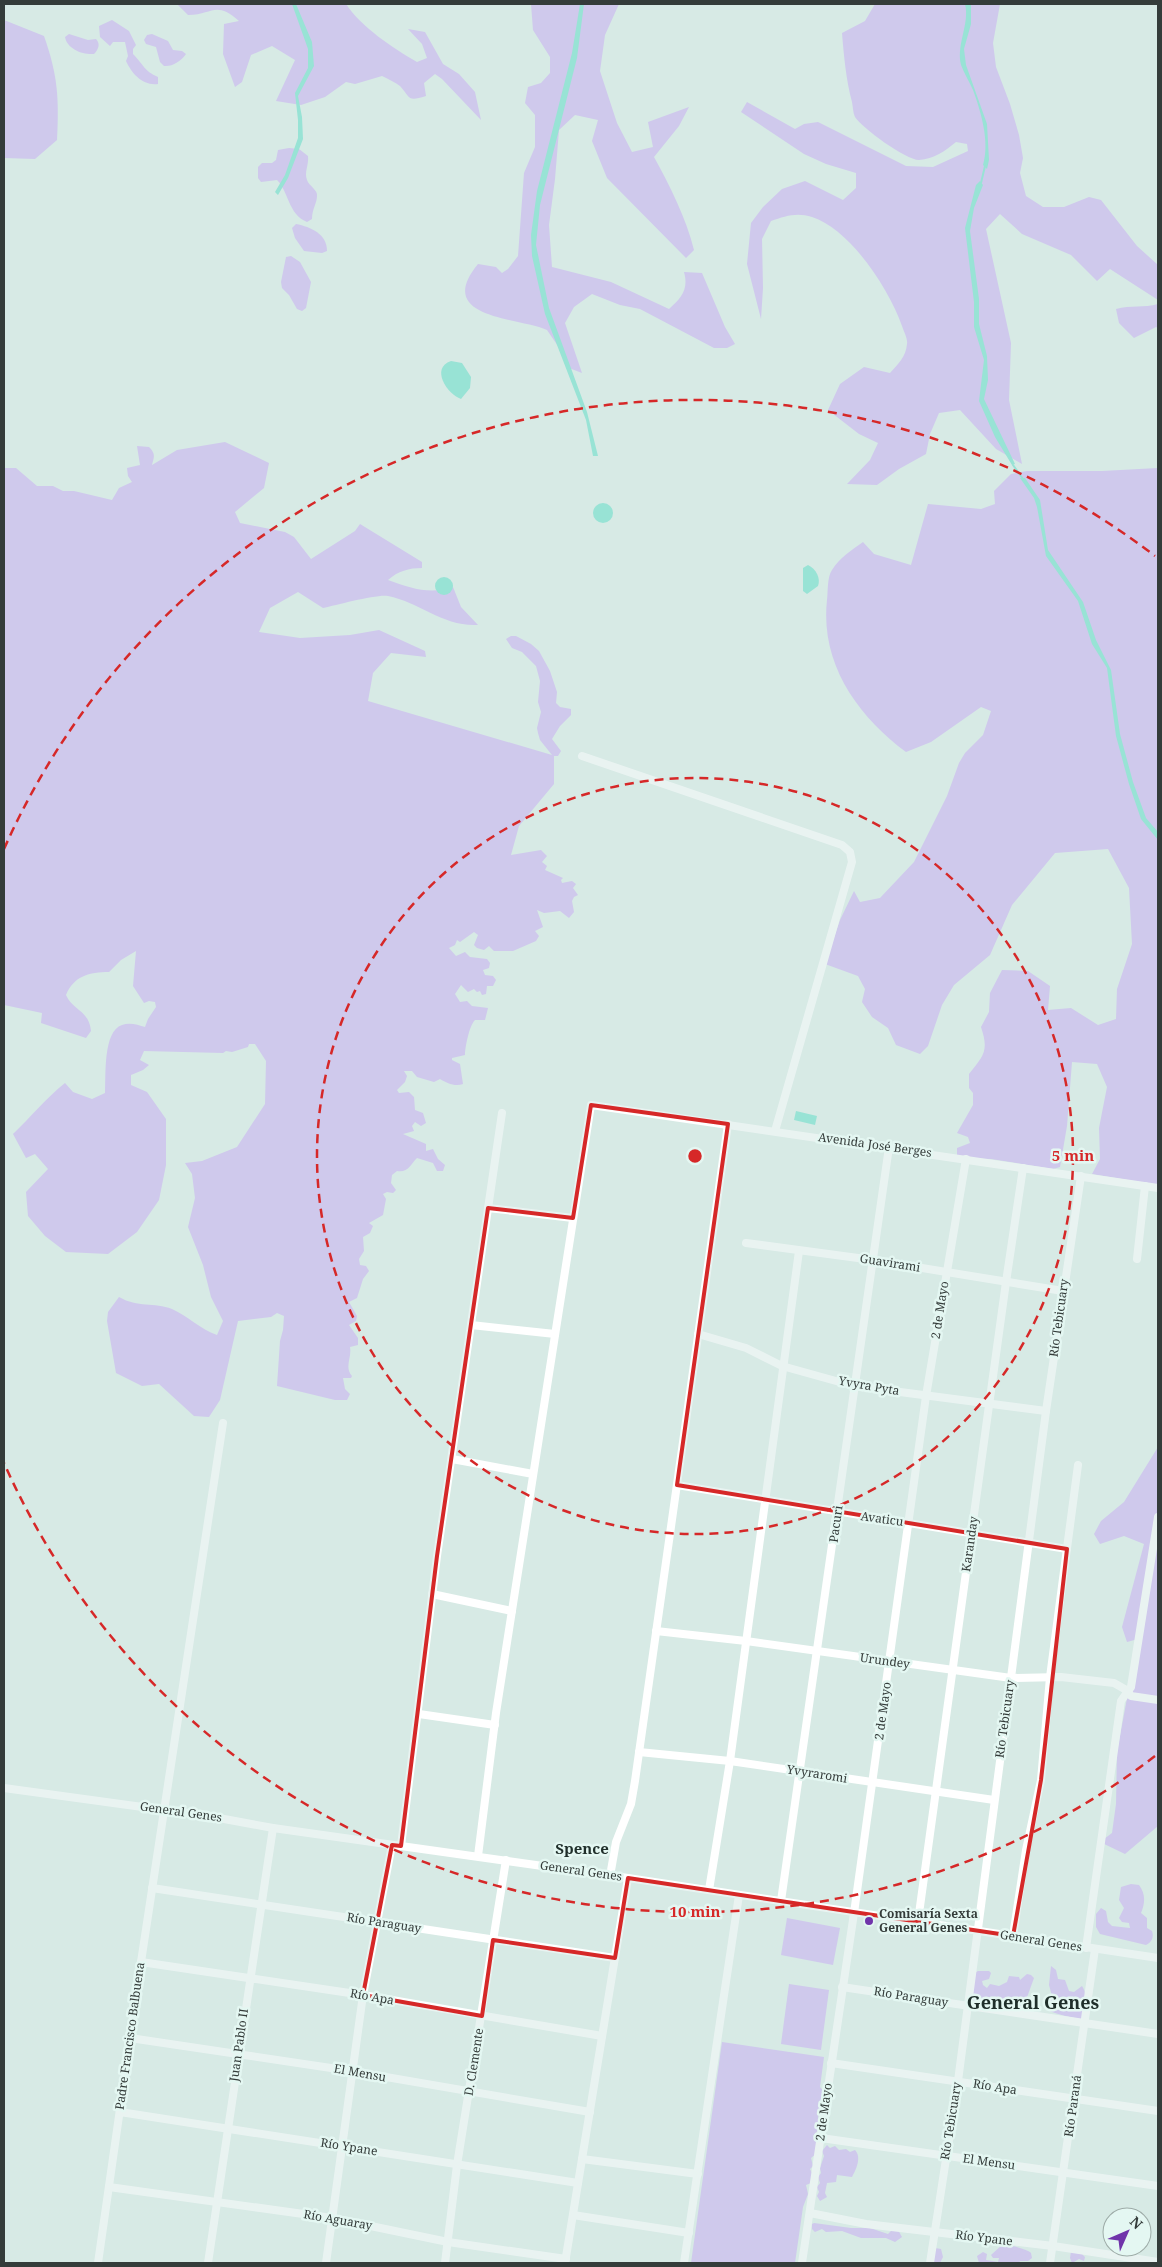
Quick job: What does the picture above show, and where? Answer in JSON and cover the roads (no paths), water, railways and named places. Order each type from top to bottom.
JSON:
[{"type":"street","points":[[582,756],[842,845],[850,852],[852,862],[775,1131]]},
{"type":"street","name":"Avenida José Berges","points":[[573,1218],[591,1105],[889,1147],[1158,1188]]},
{"type":"street","points":[[401,1846],[419,1714],[432,1594],[502,1113]]},
{"type":"street","points":[[610,1876],[616,1842],[631,1804],[728,1124]]},
{"type":"street","name":"Pacuri","points":[[782,1901],[889,1147]]},
{"type":"street","name":"2 de Mayo","points":[[802,2263],[890,1662],[926,1396],[966,1159]]},
{"type":"street","name":"Karanday","points":[[918,1921],[1023,1168]]},
{"type":"street","name":"Río Tebicuary","points":[[930,2263],[958,2081],[1046,1410],[1081,1176]]},
{"type":"street","points":[[1137,1259],[1145,1186]]},
{"type":"street","points":[[478,1856],[495,1725],[573,1218],[488,1208]]},
{"type":"street","name":"Guavirami","points":[[746,1243],[873,1260],[1063,1291]]},
{"type":"street","points":[[709,1890],[730,1761],[782,1366],[800,1250]]},
{"type":"street","points":[[471,1325],[555,1334]]},
{"type":"street","name":"Yvyra Pyta","points":[[698,1334],[746,1348],[782,1366],[854,1386],[1046,1410]]},
{"type":"street","name":"Padre Francisco Balbuena","points":[[99,2263],[141,1962],[223,1423]]},
{"type":"street","points":[[452,1459],[533,1474]]},
{"type":"street","points":[[1013,1936],[1026,1850],[1040,1780],[1050,1677],[1078,1465]]},
{"type":"street","name":"Avaticu","points":[[677,1485],[837,1513],[1029,1542],[1067,1550]]},
{"type":"street","points":[[1086,1948],[1121,1701],[1131,1688],[1155,1556],[1158,1517]]},
{"type":"street","points":[[432,1594],[512,1611]]},
{"type":"street","name":"Urundey","points":[[656,1631],[746,1641],[1011,1678],[1050,1677],[1114,1683],[1128,1691]]},
{"type":"street","points":[[1128,1691],[1132,1696],[1158,1700]]},
{"type":"street","points":[[419,1714],[495,1725]]},
{"type":"street","name":"Yvyraromi","points":[[639,1752],[730,1761],[994,1800]]},
{"type":"street","name":"General Genes","points":[[4,1788],[506,1860],[1158,1958]]},
{"type":"street","name":"Juan Pablo II","points":[[208,2263],[273,1828]]},
{"type":"street","points":[[326,2263],[351,2071],[363,1995],[392,1844]]},
{"type":"street","name":"D. Clemente","points":[[445,2263],[457,2165],[506,1860]]},
{"type":"street","points":[[565,2261],[628,1878]]},
{"type":"street","name":"Río Paraguay","points":[[152,1888],[615,1958]]},
{"type":"street","points":[[684,2263],[739,1895]]},
{"type":"street","name":"Río Paraná","points":[[1050,2263],[1095,1949]]},
{"type":"street","name":"Río Apa","points":[[141,1962],[363,1995],[602,2036]]},
{"type":"street","name":"Río Paraguay","points":[[842,1987],[1158,2034]]},
{"type":"street","name":"El Mensu","points":[[130,2038],[351,2071],[590,2112]]},
{"type":"street","name":"Río Apa","points":[[831,2064],[1158,2111]]},
{"type":"street","name":"Río Ypane","points":[[120,2112],[578,2183]]},
{"type":"street","name":"El Mensu","points":[[821,2138],[1158,2186]]},
{"type":"street","points":[[582,2158],[698,2174]]},
{"type":"street","name":"Río Aguaray","points":[[109,2186],[332,2218],[448,2242],[565,2261]]},
{"type":"street","name":"Río Ypane","points":[[810,2213],[857,2223],[1053,2246],[1158,2262]]},
{"type":"street","points":[[573,2215],[689,2233]]},
{"type":"waterway","points":[[981,183],[985,166]]},
{"type":"waterway","points":[[1013,465],[1023,479]]},
{"type":"place","name":"Comisaría Sexta General Genes","points":[[869,1921]]},
{"type":"district","name":"Spence","points":[[582,1849]]},
{"type":"district","name":"General Genes","points":[[1033,2003]]}]
